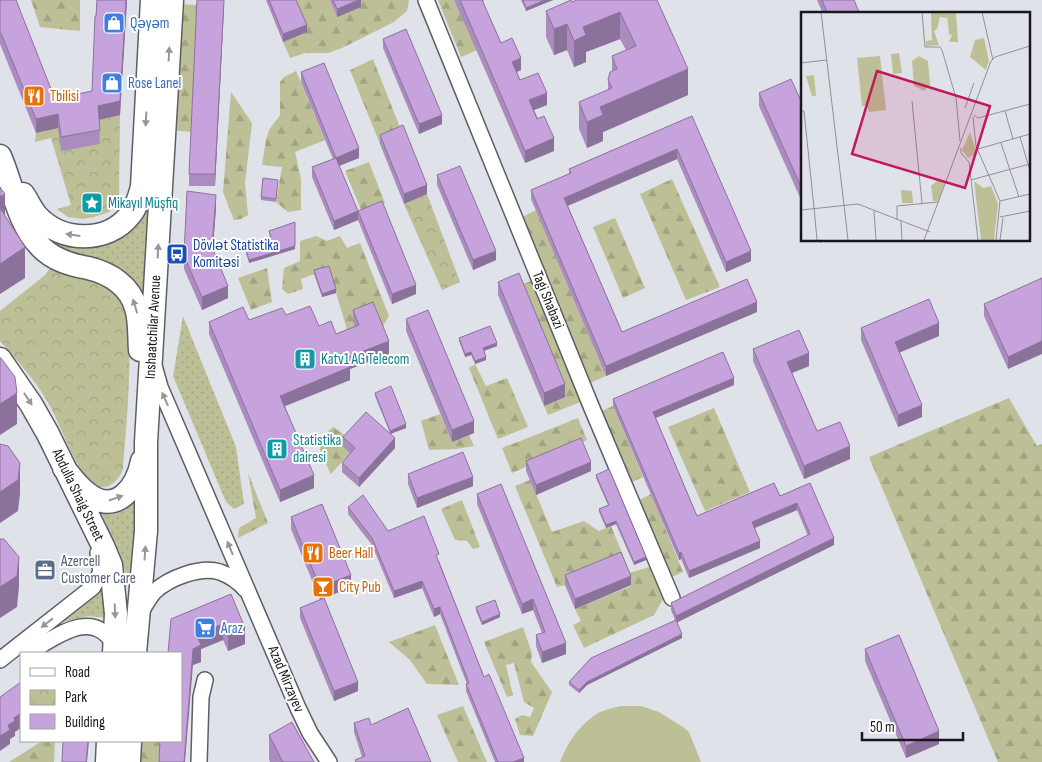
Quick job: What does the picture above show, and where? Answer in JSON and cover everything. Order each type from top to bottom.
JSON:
[{"type":"main road","points":[[1,159],[37,216],[51,228],[63,234],[76,237],[105,232],[120,225],[129,216],[135,208],[142,187],[152,0]]},
{"type":"main road","name":"Inshaatchilar Avenue","points":[[135,652],[146,531],[146,442],[172,0]]},
{"type":"main road","points":[[1,159],[23,220],[31,236],[42,249],[72,266],[90,268],[109,276],[123,285],[137,309],[146,442],[140,470],[134,484],[128,493],[115,500],[99,500],[89,496],[64,468]]},
{"type":"main road","name":"Abdulla Shaig Street","points":[[0,359],[31,404],[48,434],[111,565],[116,614],[114,648]]},
{"type":"main road","points":[[107,762],[108,742]]},
{"type":"main road","points":[[129,762],[130,742]]},
{"type":"street","name":"Tagi Shabazi","points":[[426,0],[591,406],[672,598]]},
{"type":"street","name":"Azad Mirzayev","points":[[152,350],[160,387],[298,708],[310,733],[329,762]]},
{"type":"street","points":[[0,660],[93,587],[100,572],[98,549],[91,522]]},
{"type":"street","points":[[137,619],[154,593],[164,584],[205,570],[219,572],[235,580],[249,593]]},
{"type":"street","points":[[30,652],[72,628],[84,625],[103,630],[108,634],[114,648]]},
{"type":"street","points":[[0,669],[20,658]]},
{"type":"street","points":[[199,762],[201,697],[205,680]]},
{"type":"green space","points":[[31,0],[80,0],[80,31],[40,27]]},
{"type":"green space","points":[[293,0],[330,0],[337,17],[358,0],[409,0],[407,11],[394,22],[342,48],[328,53],[305,53],[290,58],[283,42],[307,32]]},
{"type":"green space","points":[[438,0],[454,0],[477,50],[461,57]]},
{"type":"green space","points":[[181,4],[197,5],[191,132],[172,130]]},
{"type":"green space","points":[[373,59],[403,135],[380,144],[350,70]]},
{"type":"green space","points":[[296,71],[325,140],[295,152],[301,179],[301,210],[288,212],[276,202],[282,167],[262,165],[269,130],[280,115],[280,82],[284,77]]},
{"type":"green space","points":[[231,92],[252,123],[245,183],[248,215],[234,220],[223,192]]},
{"type":"green space","points":[[120,115],[119,198],[109,212],[82,219],[68,217],[57,209],[71,205],[51,138],[35,142],[36,133],[58,128],[100,143],[98,120]]},
{"type":"green space","points":[[369,162],[385,203],[362,212],[345,171]]},
{"type":"green space","points":[[672,179],[720,287],[686,300],[640,194]]},
{"type":"green space","points":[[427,194],[460,282],[442,290],[404,204]]},
{"type":"green space","points":[[150,204],[145,307],[54,247],[44,235],[125,234],[137,224]]},
{"type":"green space","points":[[536,210],[606,376],[590,383],[522,217]]},
{"type":"green space","points":[[615,218],[645,288],[623,298],[593,227]]},
{"type":"green space","points":[[316,236],[327,241],[340,236],[347,248],[360,243],[389,316],[380,331],[350,340],[329,269],[301,279],[303,289],[288,294],[282,289],[284,268],[300,261],[300,241]]},
{"type":"green space","points":[[50,268],[97,281],[120,298],[125,310],[128,329],[129,379],[123,469],[118,479],[106,487],[96,487],[86,478],[46,399],[30,376],[0,341],[0,311],[45,275]]},
{"type":"green space","points":[[267,268],[272,302],[251,310],[238,278]]},
{"type":"green space","points":[[533,280],[583,401],[548,415],[544,406],[565,397],[519,286]]},
{"type":"green space","points":[[183,316],[236,447],[244,504],[234,509],[226,502],[173,376]]},
{"type":"green space","points":[[475,364],[486,386],[507,378],[528,427],[498,439],[469,368]]},
{"type":"green space","points":[[1009,398],[1037,446],[1042,444],[1042,762],[998,762],[869,457]]},
{"type":"green space","points":[[613,406],[643,477],[632,482],[602,411]]},
{"type":"green space","points":[[714,408],[750,492],[705,511],[668,427]]},
{"type":"green space","points":[[440,414],[452,442],[469,435],[474,446],[429,450],[421,421]]},
{"type":"green space","points":[[578,418],[587,440],[512,473],[502,448]]},
{"type":"green space","points":[[333,427],[350,439],[343,447],[350,453],[331,474],[321,454],[320,444]]},
{"type":"green space","points":[[248,473],[268,523],[238,538],[239,528],[256,518]]},
{"type":"green space","points":[[530,480],[552,532],[584,521],[599,531],[611,526],[623,555],[621,562],[557,587],[515,486]]},
{"type":"green space","points":[[651,494],[683,572],[672,577],[639,500]]},
{"type":"green space","points":[[462,500],[480,547],[473,549],[467,541],[455,540],[441,509]]},
{"type":"green space","points":[[136,501],[131,590],[118,550],[101,513],[112,514],[120,512]]},
{"type":"green space","points":[[649,567],[663,599],[654,615],[584,648],[573,625],[581,621],[575,609],[631,586],[626,574]]},
{"type":"green space","points":[[104,588],[107,618],[88,616],[62,622]]},
{"type":"green space","points":[[435,625],[459,685],[427,684],[410,660],[389,642]]},
{"type":"green space","points":[[523,627],[532,653],[531,662],[552,692],[533,736],[520,735],[515,719],[522,715],[530,717],[534,708],[524,702],[514,663],[506,665],[513,695],[507,697],[484,642]]},
{"type":"green space","points":[[463,706],[487,762],[458,762],[437,715]]},
{"type":"green space","points":[[620,706],[641,706],[659,712],[683,727],[689,732],[701,762],[560,762],[571,741],[585,723],[598,713]]},
{"type":"green space","points":[[40,742],[55,742],[54,762],[9,762]]},
{"type":"green space","points":[[138,742],[162,742],[160,762],[137,762]]},
{"type":"building","points":[[0,0],[16,0],[55,99],[92,91],[97,0],[126,0],[120,101],[98,106],[100,130],[61,137],[58,114],[36,119],[0,31]]},
{"type":"building","points":[[197,0],[224,0],[215,174],[189,174]]},
{"type":"building","points":[[269,0],[296,0],[307,25],[283,34]]},
{"type":"building","points":[[333,0],[359,0],[337,9]]},
{"type":"building","points":[[460,0],[482,0],[501,43],[512,38],[521,58],[512,62],[520,80],[538,73],[547,93],[529,100],[537,119],[544,116],[554,138],[525,151]]},
{"type":"building","points":[[523,0],[545,0],[526,8]]},
{"type":"building","points":[[571,0],[572,2],[577,0],[657,0],[688,69],[600,107],[603,115],[587,122],[579,102],[612,88],[608,80],[610,72],[617,69],[612,56],[636,46],[620,12],[583,27],[586,35],[574,41],[567,24],[554,29],[546,11]]},
{"type":"building","points":[[822,0],[854,0],[859,12],[827,12]]},
{"type":"building","points":[[406,29],[442,115],[419,124],[383,39]]},
{"type":"building","points":[[324,63],[359,148],[336,158],[301,72]]},
{"type":"building","points":[[791,79],[801,101],[801,187],[759,93]]},
{"type":"building","points":[[692,116],[751,251],[726,262],[677,149],[564,198],[622,332],[747,279],[757,302],[606,366],[531,190],[571,173],[569,169]]},
{"type":"building","points":[[403,125],[427,185],[404,194],[380,135]]},
{"type":"building","points":[[336,158],[358,211],[334,221],[312,167]]},
{"type":"building","points":[[460,166],[496,251],[473,260],[437,175]]},
{"type":"building","points":[[263,178],[278,180],[276,199],[261,197]]},
{"type":"building","points":[[0,187],[5,194],[0,197]]},
{"type":"building","points":[[187,191],[216,195],[212,247],[228,286],[202,297],[184,256]]},
{"type":"building","points":[[382,201],[416,285],[392,294],[358,211]]},
{"type":"building","points":[[0,208],[25,247],[0,264]]},
{"type":"building","points":[[295,222],[295,246],[249,260],[245,247],[271,237],[269,231]]},
{"type":"building","points":[[329,266],[336,289],[322,294],[314,270]]},
{"type":"building","points":[[519,273],[565,384],[544,393],[498,282]]},
{"type":"building","points":[[1042,278],[1042,341],[1008,357],[984,304]]},
{"type":"building","points":[[929,299],[939,323],[895,342],[922,405],[898,415],[861,328]]},
{"type":"building","points":[[373,302],[389,341],[346,358],[350,367],[280,396],[314,475],[280,490],[209,322],[243,307],[249,320],[282,308],[286,315],[310,306],[319,326],[331,321],[336,334],[359,325],[353,310]]},
{"type":"building","points":[[428,310],[474,421],[452,430],[406,319]]},
{"type":"building","points":[[490,326],[497,343],[483,348],[486,357],[475,361],[471,352],[465,354],[459,338]]},
{"type":"building","points":[[799,330],[809,353],[787,362],[817,431],[840,422],[850,446],[804,466],[753,349]]},
{"type":"building","points":[[723,352],[734,378],[653,412],[697,516],[774,483],[780,496],[810,483],[834,538],[676,616],[671,603],[810,534],[797,503],[752,522],[760,541],[689,571],[681,552],[679,553],[613,399]]},
{"type":"building","points":[[0,358],[15,377],[17,393],[0,404]]},
{"type":"building","points":[[391,386],[406,424],[390,431],[375,393]]},
{"type":"building","points":[[366,412],[395,438],[359,478],[342,463],[355,448],[343,437]]},
{"type":"building","points":[[581,438],[591,462],[536,485],[526,461]]},
{"type":"building","points":[[0,444],[8,446],[20,463],[18,480],[0,492]]},
{"type":"building","points":[[463,452],[473,477],[417,498],[408,474]]},
{"type":"building","points":[[609,469],[646,557],[634,562],[616,521],[606,525],[599,509],[609,505],[596,475]]},
{"type":"building","points":[[501,484],[566,643],[542,652],[536,635],[545,632],[533,599],[522,604],[477,494]]},
{"type":"building","points":[[363,495],[388,531],[424,516],[439,554],[436,555],[484,677],[489,674],[524,758],[513,762],[498,762],[466,684],[469,683],[440,607],[434,609],[422,581],[394,591],[372,538],[348,507]]},
{"type":"building","points":[[322,504],[351,575],[320,587],[291,517]]},
{"type":"building","points":[[0,539],[4,539],[19,557],[17,576],[0,587]]},
{"type":"building","points":[[621,552],[631,576],[575,599],[565,575]]},
{"type":"building","points":[[231,594],[245,628],[228,635],[223,624],[197,635],[201,645],[193,649],[184,762],[159,762],[160,742],[182,742],[182,652],[168,652],[171,619]]},
{"type":"building","points":[[324,598],[358,682],[334,691],[300,608]]},
{"type":"building","points":[[495,600],[500,614],[482,622],[476,607]]},
{"type":"building","points":[[676,620],[682,634],[587,682],[579,690],[569,682],[591,658]]},
{"type":"building","points":[[899,635],[939,731],[906,746],[865,649]]},
{"type":"building","points":[[20,683],[20,714],[14,718],[15,721],[8,725],[10,730],[0,736],[0,697]]},
{"type":"building","points":[[408,708],[431,762],[356,762],[355,760],[365,756],[354,723],[369,718],[371,725]]},
{"type":"building","points":[[292,722],[314,762],[283,762],[269,735]]},
{"type":"building","points":[[63,742],[88,742],[86,762],[62,762]]},
{"type":"place","name":"Qəyəm","points":[[114,23]]},
{"type":"place","name":"Rose Lanel","points":[[112,83]]},
{"type":"place","name":"Tbilisi","points":[[34,96]]},
{"type":"place","name":"Mikayıl Müşfiq","points":[[92,203]]},
{"type":"place","name":"Dövlət Statistika Komitəsi","points":[[177,254]]},
{"type":"place","name":"Katv1 AG Telecom","points":[[305,359]]},
{"type":"place","name":"Statistika dairesi","points":[[277,449]]},
{"type":"place","name":"Beer Hall","points":[[313,553]]},
{"type":"place","name":"Azercell Customer Care","points":[[45,570]]},
{"type":"place","name":"City Pub","points":[[323,587]]},
{"type":"place","name":"Araz","points":[[205,628]]}]
